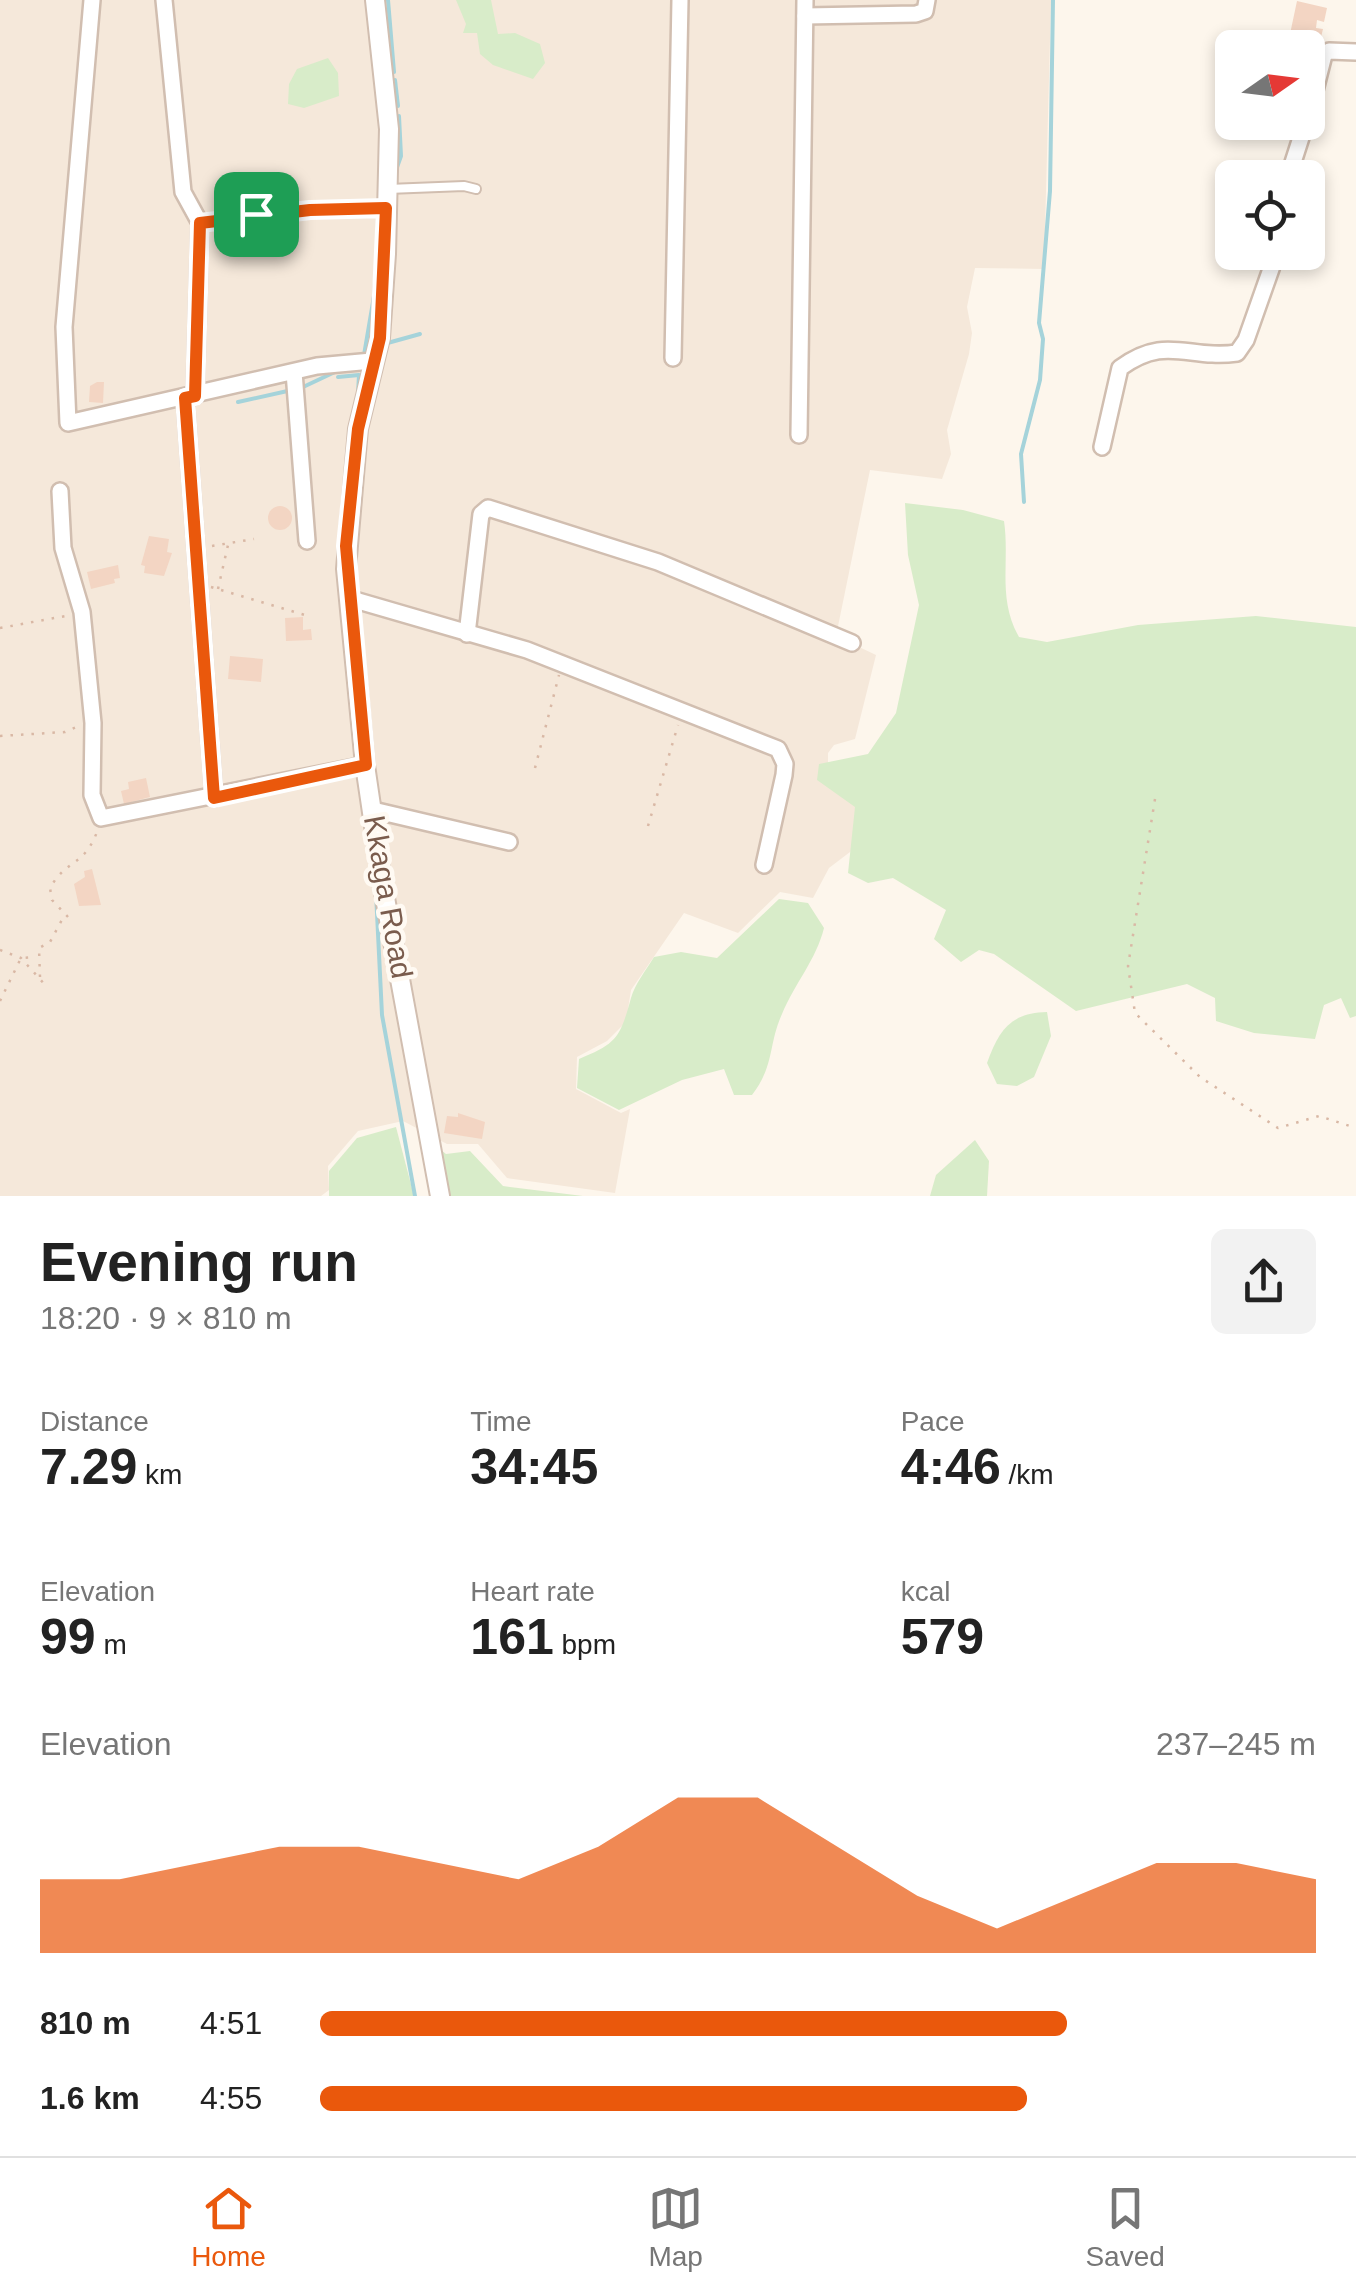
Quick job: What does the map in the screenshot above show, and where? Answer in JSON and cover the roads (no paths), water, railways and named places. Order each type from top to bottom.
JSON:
[{"type":"street","points":[[92,0],[64,327],[64,417],[74,425],[294,372],[372,361]]},
{"type":"street","points":[[164,0],[183,192],[200,223],[190,397],[196,549],[214,798]]},
{"type":"street","name":"Kkaga Road","points":[[375,0],[388,128],[388,188],[380,338],[356,448],[346,546],[348,598],[366,765],[440,1196]]},
{"type":"street","points":[[674,358],[680,0]]},
{"type":"street","points":[[799,435],[805,8],[916,14],[925,10],[927,0]]},
{"type":"street","points":[[1325,54],[1356,52]]},
{"type":"street","points":[[1102,447],[1120,368],[1143,352],[1164,348],[1218,355],[1237,352],[1246,340],[1271,270]]},
{"type":"street","points":[[294,372],[307,541]]},
{"type":"street","points":[[60,491],[63,548],[82,612],[93,724],[92,794],[102,818],[366,765]]},
{"type":"street","points":[[467,634],[481,514],[488,508],[658,562],[852,644]]},
{"type":"street","points":[[348,598],[562,664],[778,748],[784,755],[784,775],[764,865]]},
{"type":"street","points":[[373,810],[509,842]]},
{"type":"lane","points":[[388,188],[476,189]]},
{"type":"waterway","points":[[388,0],[394,72]]},
{"type":"waterway","points":[[1024,502],[1021,454],[1040,380],[1043,339],[1039,323],[1050,191],[1053,0]]},
{"type":"waterway","points":[[395,80],[398,106]]},
{"type":"waterway","points":[[396,170],[401,156],[399,116]]},
{"type":"waterway","points":[[364,355],[374,296]]},
{"type":"waterway","points":[[384,344],[420,334]]},
{"type":"waterway","points":[[301,388],[337,371]]},
{"type":"waterway","points":[[338,377],[359,375],[358,394]]},
{"type":"waterway","points":[[238,402],[292,390]]},
{"type":"waterway","points":[[376,893],[382,1015],[415,1196]]}]
